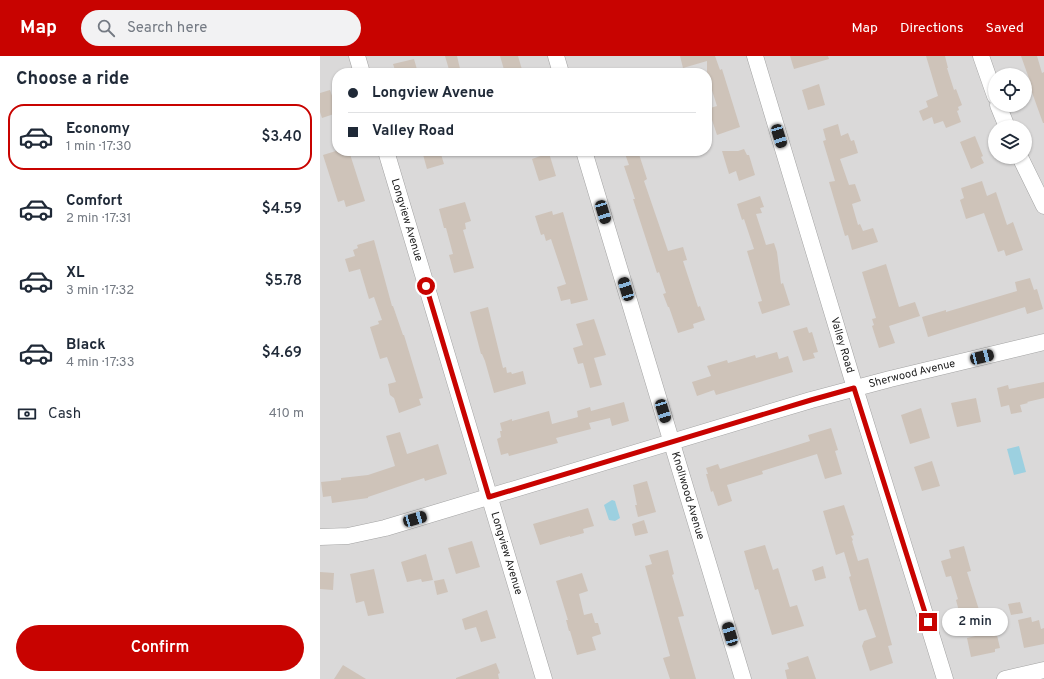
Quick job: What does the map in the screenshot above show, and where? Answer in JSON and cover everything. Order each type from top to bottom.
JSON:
[{"type":"street","points":[[357,56],[361,68]]},
{"type":"street","points":[[556,56],[560,68]]},
{"type":"street","name":"Valley Road","points":[[755,56],[854,388],[945,679]]},
{"type":"street","points":[[981,56],[988,76]]},
{"type":"street","name":"Longview Avenue","points":[[387,156],[544,679]]},
{"type":"street","name":"Knollwood Avenue","points":[[586,156],[743,679]]},
{"type":"street","points":[[1023,164],[1044,206]]},
{"type":"street","name":"Sherwood Avenue","points":[[320,537],[348,536],[385,528],[811,400],[854,388],[1044,342]]},
{"type":"street","points":[[1005,679],[1044,670]]},
{"type":"shaded area","points":[[320,56],[1044,56],[1044,679],[320,679]]},
{"type":"water","points":[[1019,446],[1026,472],[1014,475],[1007,449]]},
{"type":"water","points":[[612,500],[615,501],[620,518],[615,521],[609,520],[604,505]]},
{"type":"building","points":[[445,56],[457,56],[460,68],[449,68]]},
{"type":"building","points":[[500,56],[518,56],[522,68],[504,68]]},
{"type":"building","points":[[680,56],[715,56],[720,70],[722,69],[740,127],[717,135],[712,120],[712,108],[717,106],[712,90],[712,68],[707,68],[707,61],[683,68]]},
{"type":"building","points":[[790,56],[828,56],[829,59],[794,69]]},
{"type":"building","points":[[926,56],[945,56],[954,90],[956,89],[962,105],[958,107],[959,110],[957,111],[961,122],[946,128],[943,121],[934,124],[932,117],[923,121],[919,111],[928,107],[926,101],[938,96]]},
{"type":"building","points":[[1021,56],[1037,56],[1042,73],[1044,72],[1044,123],[1032,92],[1032,68],[1025,68]]},
{"type":"building","points":[[414,59],[417,68],[394,68],[393,64]]},
{"type":"building","points":[[819,84],[825,105],[808,110],[802,90]]},
{"type":"building","points":[[330,90],[332,96],[332,115],[322,118],[320,112],[320,93]]},
{"type":"building","points":[[838,124],[841,136],[848,133],[851,141],[854,140],[858,153],[840,159],[849,185],[855,184],[861,201],[852,204],[858,225],[860,224],[863,231],[873,228],[878,242],[852,250],[848,235],[845,236],[829,182],[835,181],[823,141],[826,140],[823,129]]},
{"type":"building","points":[[975,136],[983,156],[981,157],[984,163],[971,169],[960,142]]},
{"type":"building","points":[[744,149],[747,155],[749,155],[755,175],[739,181],[736,171],[729,174],[722,151],[738,151]]},
{"type":"building","points":[[332,152],[332,156],[351,156],[365,201],[346,207],[344,200],[338,202],[323,155]]},
{"type":"building","points":[[423,156],[442,156],[444,164],[427,169]]},
{"type":"building","points":[[540,156],[550,156],[556,176],[539,181],[532,159]]},
{"type":"building","points":[[626,156],[640,156],[647,179],[644,181],[668,251],[683,247],[687,260],[683,261],[698,307],[700,306],[705,320],[693,324],[694,328],[678,333],[663,294],[666,293],[659,272],[657,273],[633,199],[635,199],[624,166],[629,165]]},
{"type":"building","points":[[982,181],[987,196],[996,192],[1007,225],[1013,222],[1023,250],[1006,256],[1004,250],[998,252],[984,213],[966,219],[960,200],[964,198],[961,188]]},
{"type":"building","points":[[760,196],[764,207],[760,208],[762,213],[756,214],[766,245],[774,243],[777,252],[781,284],[783,283],[790,305],[762,314],[758,302],[762,301],[747,251],[754,249],[744,219],[742,220],[737,204]]},
{"type":"building","points":[[465,202],[471,221],[465,223],[466,229],[463,230],[474,268],[454,273],[449,255],[453,254],[439,209]]},
{"type":"building","points":[[552,211],[553,215],[563,212],[588,300],[571,304],[570,299],[561,301],[557,287],[566,284],[551,239],[546,241],[544,234],[541,235],[535,216]]},
{"type":"building","points":[[374,240],[392,306],[404,335],[423,398],[419,399],[421,405],[399,413],[394,398],[390,395],[388,384],[396,382],[387,357],[380,359],[370,327],[379,324],[378,321],[382,320],[374,297],[369,299],[360,269],[349,272],[345,259],[355,256],[353,250],[358,248],[357,245]]},
{"type":"building","points":[[886,264],[899,307],[915,302],[920,316],[889,326],[895,343],[879,348],[872,326],[874,325],[872,319],[876,318],[862,272]]},
{"type":"building","points":[[1030,278],[1034,290],[1037,289],[1043,309],[1027,314],[1025,307],[928,337],[922,317],[946,310],[946,312],[1017,291],[1015,282]]},
{"type":"building","points":[[488,307],[503,368],[506,367],[507,373],[511,372],[512,374],[523,371],[526,384],[494,393],[485,361],[481,354],[470,312]]},
{"type":"building","points":[[594,319],[606,355],[594,358],[602,385],[590,388],[583,363],[578,364],[573,348],[583,345],[576,324]]},
{"type":"building","points":[[807,327],[809,333],[812,332],[818,352],[813,353],[815,358],[803,361],[793,331]]},
{"type":"building","points":[[777,352],[779,359],[788,356],[793,372],[716,395],[714,390],[697,396],[692,382],[711,376],[707,366],[727,360],[728,363],[755,355],[756,358]]},
{"type":"building","points":[[1044,382],[1044,398],[1020,405],[1022,412],[1011,414],[1009,405],[1001,407],[997,388],[1008,385],[1009,389]]},
{"type":"building","points":[[976,398],[981,422],[957,427],[951,403]]},
{"type":"building","points":[[624,402],[629,421],[612,426],[610,418],[589,423],[591,429],[556,438],[558,443],[509,456],[508,453],[501,455],[497,439],[501,437],[500,431],[502,431],[500,423],[549,411],[552,424],[578,417],[577,411],[590,407],[591,411]]},
{"type":"building","points":[[921,408],[930,438],[910,444],[901,415]]},
{"type":"building","points":[[831,428],[838,450],[835,451],[842,474],[825,479],[817,454],[762,471],[763,474],[727,485],[732,501],[718,506],[713,491],[711,492],[706,474],[708,474],[706,468],[718,464],[720,469],[810,441],[808,435]]},
{"type":"building","points":[[400,432],[407,454],[438,444],[447,474],[425,481],[424,478],[368,498],[332,503],[331,496],[323,497],[321,482],[368,475],[395,466],[386,436]]},
{"type":"building","points":[[932,461],[940,486],[922,491],[914,467]]},
{"type":"building","points":[[647,481],[656,512],[638,517],[633,485]]},
{"type":"building","points":[[844,505],[854,535],[851,536],[858,561],[868,558],[892,645],[888,646],[893,663],[870,671],[862,646],[864,641],[876,637],[866,609],[859,611],[849,577],[851,576],[844,552],[836,555],[823,511]]},
{"type":"building","points":[[588,508],[594,526],[583,529],[584,533],[540,545],[533,524]]},
{"type":"building","points":[[644,520],[648,533],[635,536],[632,524]]},
{"type":"building","points":[[472,541],[480,567],[456,574],[448,548]]},
{"type":"building","points":[[765,545],[773,570],[778,568],[790,607],[797,605],[804,626],[772,635],[758,589],[755,590],[744,551]]},
{"type":"building","points":[[964,546],[971,571],[967,572],[980,613],[961,619],[956,600],[958,599],[951,576],[946,577],[941,561],[951,558],[949,550]]},
{"type":"building","points":[[668,550],[674,574],[672,575],[684,616],[678,617],[696,679],[670,679],[663,658],[670,656],[645,566],[652,564],[649,555]]},
{"type":"building","points":[[426,554],[433,580],[422,582],[421,579],[407,582],[401,562]]},
{"type":"building","points":[[823,566],[826,578],[815,581],[812,570]]},
{"type":"building","points":[[374,569],[384,613],[368,616],[364,601],[356,603],[350,574]]},
{"type":"building","points":[[320,572],[334,573],[333,590],[320,589]]},
{"type":"building","points":[[582,573],[588,591],[579,594],[584,615],[592,613],[595,623],[598,623],[601,634],[592,637],[596,650],[577,655],[556,581]]},
{"type":"building","points":[[444,579],[448,592],[437,595],[434,581]]},
{"type":"building","points":[[1020,602],[1023,613],[1011,615],[1008,604]]},
{"type":"building","points":[[487,610],[496,638],[481,642],[476,627],[465,630],[462,619]]},
{"type":"building","points":[[1031,617],[1032,622],[1039,620],[1041,629],[1044,628],[1044,644],[1024,648],[1018,620]]},
{"type":"building","points":[[996,631],[1000,648],[995,649],[995,652],[971,657],[967,638]]},
{"type":"building","points":[[808,656],[816,679],[787,679],[785,670],[789,669],[787,663]]},
{"type":"building","points":[[496,663],[500,673],[498,674],[499,679],[456,679],[456,678]]},
{"type":"building","points":[[343,665],[366,679],[334,679]]},
{"type":"route","points":[[426,286],[489,497],[854,388],[928,622]]}]
